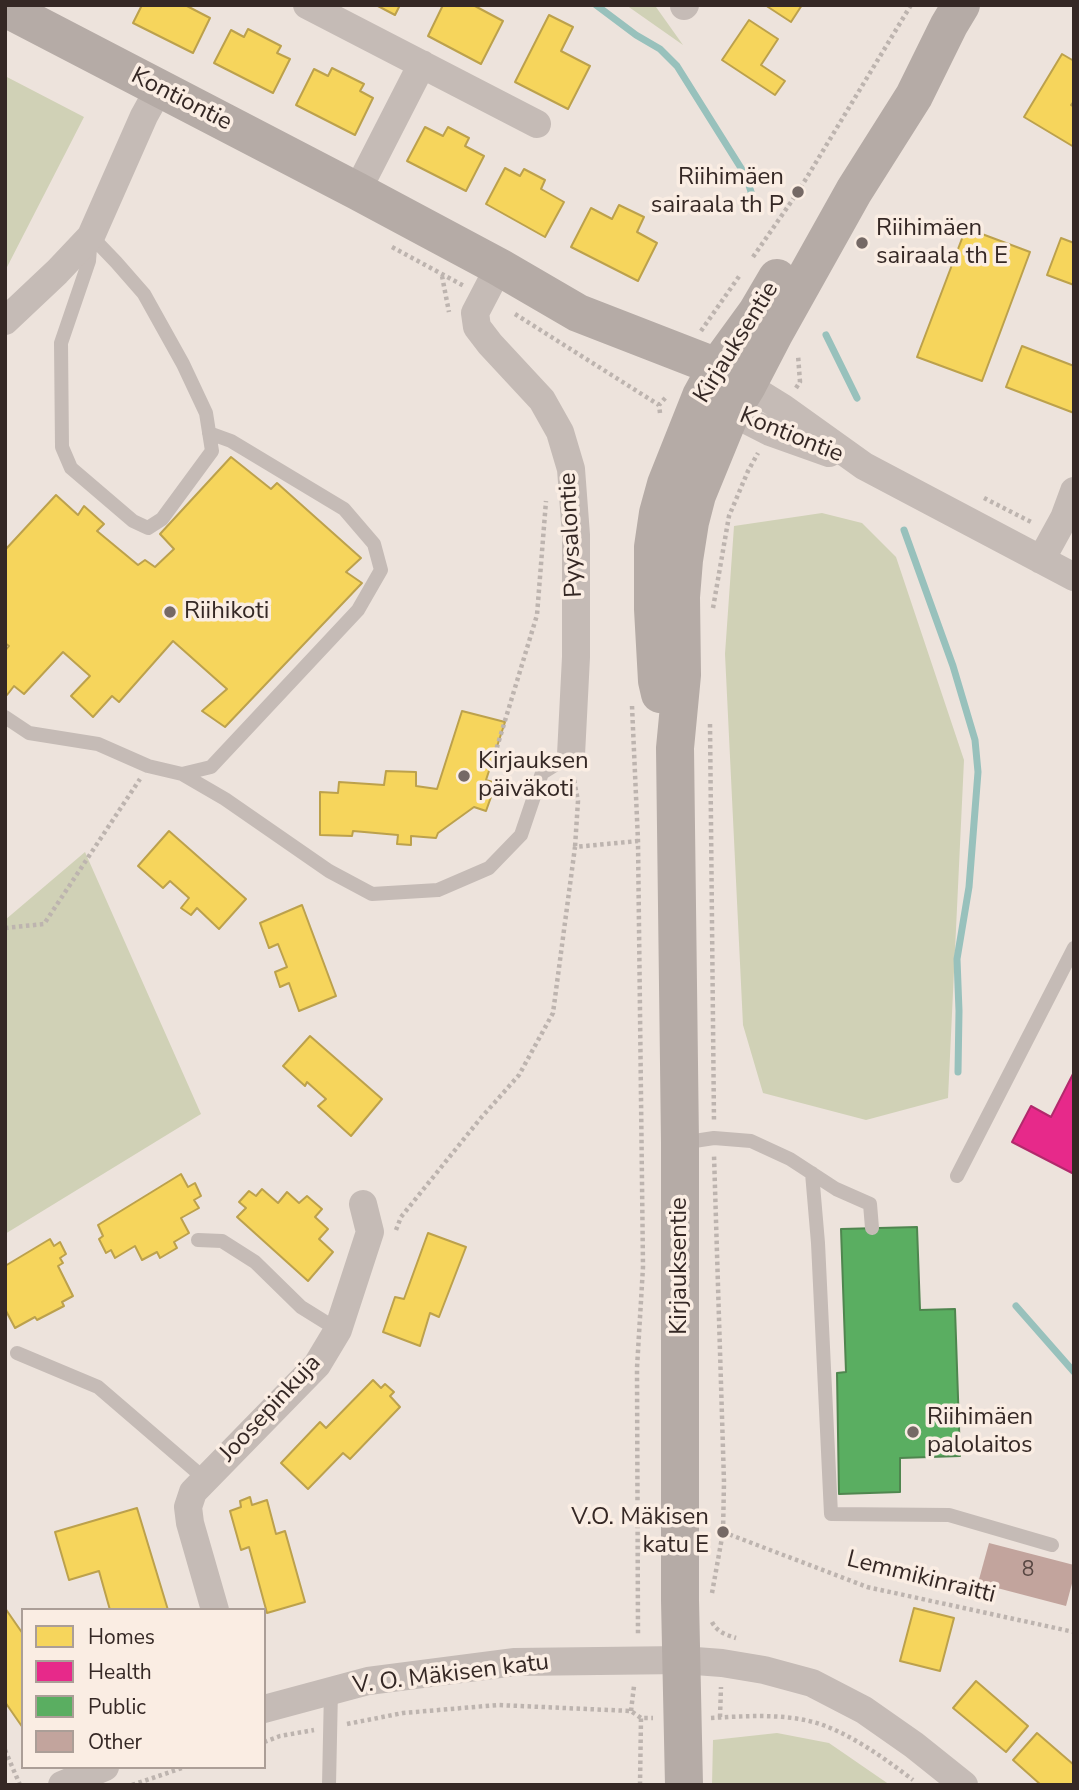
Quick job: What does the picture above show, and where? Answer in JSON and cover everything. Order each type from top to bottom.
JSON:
[{"type":"street","points":[[307,5],[537,124]]},
{"type":"street","name":"Kontiontie","points":[[5,8],[357,191],[491,281],[578,313],[703,386],[780,436],[864,466],[1074,577]]},
{"type":"street","name":"Kirjauksentie","points":[[684,1785],[680,1600],[697,1141],[675,748],[682,675],[681,597],[684,560],[697,495],[703,386],[757,312],[840,173],[898,87],[955,15]]},
{"type":"street","points":[[357,191],[422,64]]},
{"type":"street","points":[[5,321],[91,236],[144,116],[159,89]]},
{"type":"street","name":"Pyysalontie","points":[[491,281],[475,313],[477,327],[542,400],[560,432],[570,469],[576,535],[576,657],[571,755]]},
{"type":"street","points":[[1041,560],[1064,518],[1074,491]]},
{"type":"street","name":"Joosepinkuja","points":[[214,1608],[190,1523],[188,1507],[193,1492],[317,1365],[338,1330],[370,1231],[363,1204]]},
{"type":"street","name":"V. O. Mäkisen katu","points":[[266,1708],[368,1681],[515,1662],[682,1660],[722,1663],[764,1670],[812,1683],[864,1710],[964,1785]]},
{"type":"street","points":[[72,1783],[101,1769]]},
{"type":"lane","points":[[91,236],[144,294],[183,364],[206,413],[212,451],[162,519],[148,528],[133,521],[71,468],[62,447],[61,343],[89,261],[91,236]]},
{"type":"lane","points":[[182,774],[211,767],[358,610],[381,570],[374,544],[344,509],[231,441],[209,433]]},
{"type":"lane","points":[[5,717],[29,733],[98,744],[148,766],[182,774],[225,799],[329,871],[372,894],[438,890],[489,868],[521,835],[542,773],[571,755]]},
{"type":"lane","points":[[957,1176],[1074,948]]},
{"type":"lane","points":[[697,1141],[751,1141],[790,1159],[836,1189],[870,1204],[872,1228]]},
{"type":"lane","points":[[812,1172],[831,1514],[949,1515],[1052,1545]]},
{"type":"lane","points":[[198,1240],[222,1241],[255,1262],[301,1307],[338,1330]]},
{"type":"lane","points":[[17,1353],[98,1387],[205,1479]]},
{"type":"lane","points":[[329,1785],[331,1689]]},
{"type":"path","points":[[703,386],[701,331],[798,192],[911,5]]},
{"type":"path","points":[[384,243],[442,275],[491,281],[703,386]]},
{"type":"path","points":[[442,275],[451,320]]},
{"type":"path","points":[[800,382],[805,388]]},
{"type":"path","points":[[661,418],[703,386]]},
{"type":"path","points":[[711,620],[729,516],[748,471]]},
{"type":"path","points":[[392,1241],[401,1217],[519,1075],[552,1013],[575,847],[578,801],[574,780],[542,773],[494,757],[537,615],[547,497]]},
{"type":"path","points":[[984,498],[1055,535]]},
{"type":"path","points":[[631,698],[638,841],[643,1267],[637,1368],[637,1661],[631,1711]]},
{"type":"path","points":[[710,715],[697,1141],[724,1482],[723,1532],[710,1604]]},
{"type":"path","points":[[5,928],[44,925],[148,766]]},
{"type":"path","points":[[575,847],[638,841]]},
{"type":"path","name":"Lemmikinraitti","points":[[723,1532],[867,1587],[1074,1632]]},
{"type":"path","points":[[710,1617],[715,1627],[723,1634]]},
{"type":"path","points":[[266,1741],[280,1736],[403,1713],[498,1705],[631,1711],[641,1718],[780,1717],[818,1724],[847,1735],[920,1785]]},
{"type":"path","points":[[640,1785],[641,1718]]},
{"type":"path","points":[[5,1750],[20,1785]]},
{"type":"path","points":[[132,1785],[180,1769]]},
{"type":"green space","points":[[626,5],[657,5],[683,45]]},
{"type":"green space","points":[[5,76],[84,117],[5,271]]},
{"type":"green space","points":[[822,513],[862,523],[896,557],[964,760],[948,1098],[866,1120],[763,1093],[743,1025],[725,654],[734,526]]},
{"type":"green space","points":[[85,852],[201,1114],[5,1234],[5,920]]},
{"type":"green space","points":[[777,1733],[829,1743],[890,1785],[712,1785],[713,1740]]},
{"type":"building: Homes","points":[[142,5],[185,5],[210,18],[193,53],[133,23]]},
{"type":"building: Homes","points":[[376,5],[400,5],[395,15]]},
{"type":"building: Homes","points":[[443,5],[473,5],[503,21],[481,64],[428,36]]},
{"type":"building: Homes","points":[[765,5],[802,5],[791,22]]},
{"type":"building: Homes","points":[[549,15],[573,27],[561,51],[590,66],[568,109],[515,82]]},
{"type":"building: Homes","points":[[749,20],[778,39],[761,65],[785,81],[775,95],[722,60]]},
{"type":"building: Homes","points":[[248,29],[281,46],[277,53],[290,59],[273,93],[214,63],[231,30],[244,37]]},
{"type":"building: Homes","points":[[1062,54],[1074,61],[1074,101],[1071,105],[1074,107],[1074,147],[1024,117]]},
{"type":"building: Homes","points":[[332,68],[364,84],[360,91],[373,98],[355,135],[296,105],[314,69],[328,76]]},
{"type":"building: Homes","points":[[425,127],[443,136],[448,127],[469,138],[465,146],[484,156],[466,191],[407,161]]},
{"type":"building: Homes","points":[[505,168],[520,176],[524,169],[545,180],[541,189],[564,202],[545,237],[486,204]]},
{"type":"building: Homes","points":[[619,205],[644,217],[637,232],[657,243],[638,281],[571,247],[591,208],[612,219]]},
{"type":"building: Homes","points":[[966,228],[1030,252],[982,381],[917,357]]},
{"type":"building: Homes","points":[[1061,238],[1074,243],[1074,285],[1047,275]]},
{"type":"building: Homes","points":[[1022,346],[1074,366],[1074,413],[1006,387]]},
{"type":"building: Homes","name":"Riihikoti","points":[[231,457],[271,489],[277,483],[361,558],[346,572],[362,583],[225,727],[202,711],[227,689],[173,641],[119,702],[112,696],[93,717],[71,696],[90,676],[63,652],[24,694],[14,686],[7,695],[5,651],[9,646],[5,643],[5,550],[56,495],[78,515],[84,506],[104,524],[97,531],[138,565],[145,560],[155,567],[174,549],[160,534]]},
{"type":"building: Homes","name":"Kirjauksen päiväkoti","points":[[462,711],[505,722],[486,780],[496,783],[486,811],[474,807],[438,833],[436,838],[411,836],[411,845],[397,844],[398,835],[353,831],[352,836],[320,835],[320,792],[338,793],[339,782],[384,785],[386,771],[416,772],[416,786],[437,789]]},
{"type":"building: Homes","points":[[169,831],[246,899],[219,929],[197,908],[191,915],[181,908],[189,898],[170,881],[163,888],[138,866]]},
{"type":"building: Homes","points":[[302,905],[336,996],[299,1011],[289,983],[280,987],[275,972],[287,967],[278,944],[269,948],[260,923]]},
{"type":"building: Homes","points":[[310,1036],[382,1099],[351,1136],[318,1106],[326,1099],[307,1082],[305,1086],[283,1066]]},
{"type":"building: Homes","points":[[181,1174],[188,1187],[195,1183],[201,1196],[194,1200],[199,1208],[181,1218],[189,1233],[174,1242],[177,1248],[160,1258],[157,1252],[142,1260],[135,1246],[115,1258],[111,1250],[106,1253],[99,1239],[103,1236],[98,1225]]},
{"type":"building: Homes","points":[[262,1189],[278,1203],[287,1192],[299,1203],[307,1196],[322,1209],[315,1217],[328,1229],[319,1239],[333,1252],[308,1281],[237,1217],[246,1208],[239,1202],[249,1191],[256,1196]]},
{"type":"building: Homes","points":[[428,1233],[466,1247],[439,1317],[430,1313],[420,1346],[383,1332],[395,1297],[404,1299]]},
{"type":"building: Homes","points":[[50,1239],[54,1246],[60,1242],[66,1254],[60,1258],[63,1263],[58,1266],[73,1296],[62,1302],[64,1306],[15,1328],[5,1309],[5,1266]]},
{"type":"building: Homes","points":[[373,1380],[381,1388],[385,1384],[394,1392],[390,1396],[400,1407],[350,1459],[343,1453],[308,1489],[281,1463],[320,1422],[326,1428]]},
{"type":"building: Homes","points":[[250,1497],[252,1505],[267,1500],[276,1534],[285,1531],[305,1602],[267,1613],[249,1547],[241,1550],[230,1511],[241,1507],[240,1501]]},
{"type":"building: Homes","points":[[137,1508],[167,1608],[109,1608],[99,1571],[69,1580],[55,1532]]},
{"type":"building: Homes","points":[[5,1608],[21,1631],[21,1725],[5,1702]]},
{"type":"building: Homes","points":[[914,1608],[954,1618],[940,1671],[900,1661]]},
{"type":"building: Homes","points":[[976,1681],[1028,1726],[1006,1752],[953,1708]]},
{"type":"building: Homes","points":[[1037,1733],[1074,1765],[1074,1785],[1041,1785],[1013,1760]]},
{"type":"building: Health","points":[[1074,1072],[1074,1174],[1012,1142],[1031,1106],[1051,1117]]},
{"type":"building: Public","points":[[917,1227],[920,1310],[955,1309],[960,1456],[900,1458],[900,1492],[839,1494],[837,1373],[846,1372],[841,1229]]},
{"type":"building: Other","points":[[989,1543],[1074,1565],[1074,1576],[1066,1606],[978,1583]]},
{"type":"waterway","points":[[596,5],[660,49],[677,66],[746,176],[753,198]]},
{"type":"waterway","points":[[826,335],[857,398]]},
{"type":"waterway","points":[[904,530],[953,666],[975,740],[978,772],[969,887],[957,959],[958,1072]]},
{"type":"waterway","points":[[1016,1306],[1074,1372]]},
{"type":"place","name":"Riihimäen sairaala th P","points":[[798,192]]},
{"type":"place","name":"Riihimäen sairaala th E","points":[[862,243]]},
{"type":"place","name":"Riihikoti","points":[[170,612]]},
{"type":"place","name":"Kirjauksen päiväkoti","points":[[464,776]]},
{"type":"place","name":"Riihimäen palolaitos","points":[[913,1432]]},
{"type":"place","name":"V.O. Mäkisen katu E","points":[[723,1532]]}]
